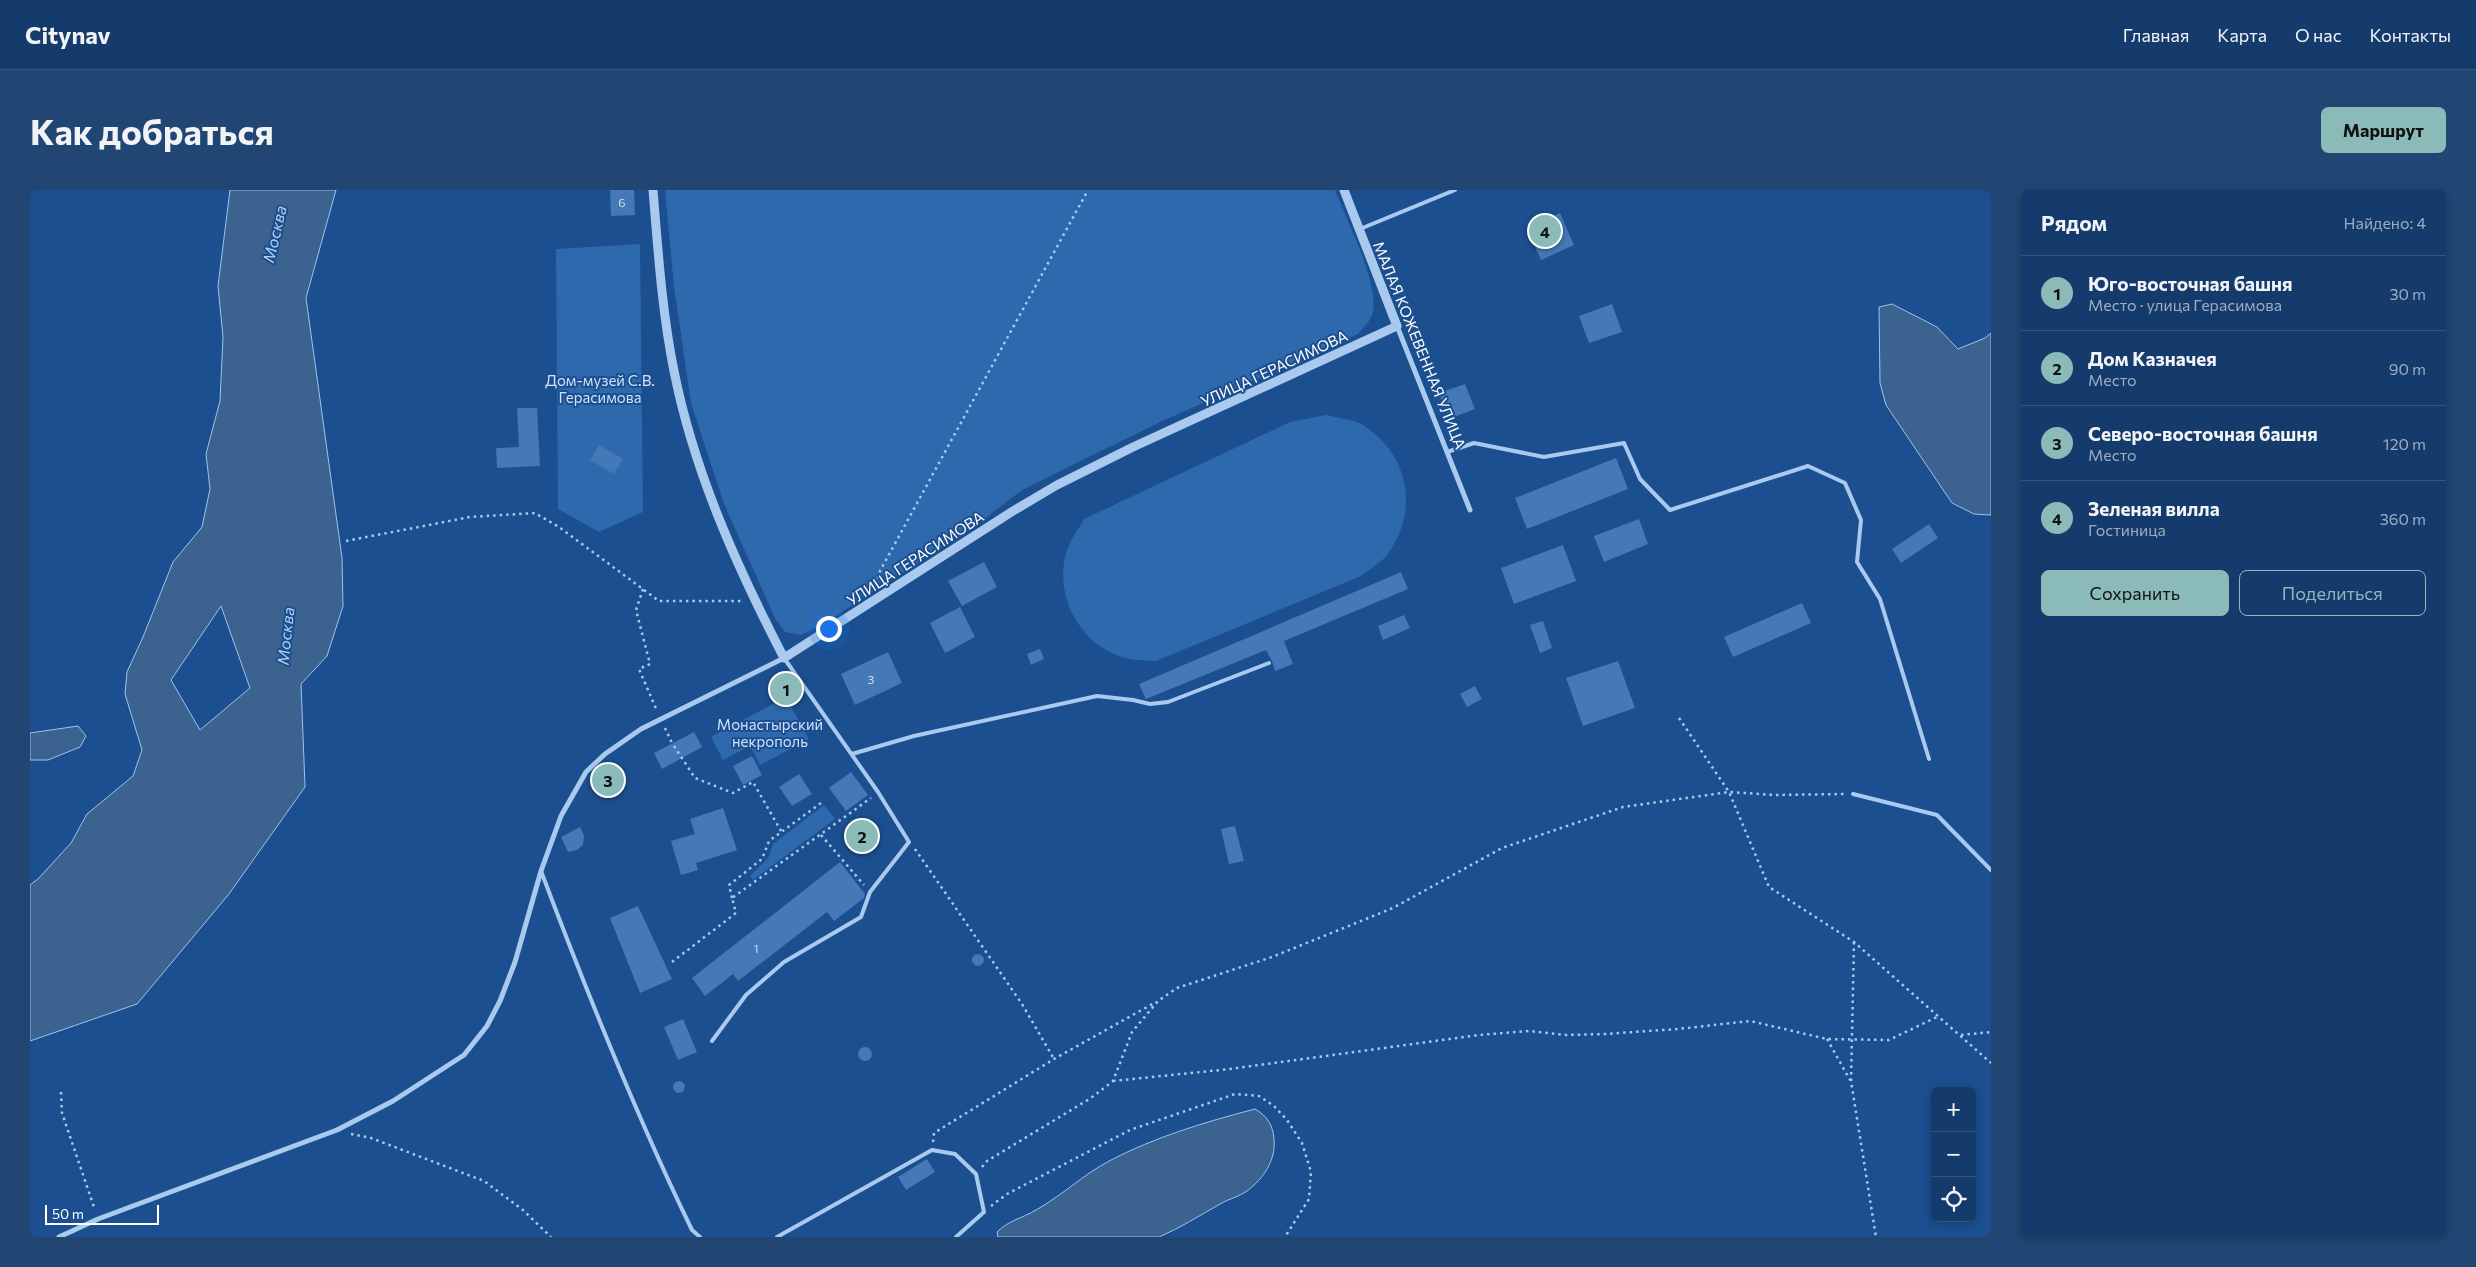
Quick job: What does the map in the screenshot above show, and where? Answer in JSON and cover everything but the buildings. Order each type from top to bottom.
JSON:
[{"type":"street","points":[[59,1237],[98,1218],[337,1130],[393,1101],[464,1055],[475,1042],[500,1001],[515,962],[541,871],[561,816],[571,795],[586,772],[605,754],[641,729],[784,658],[754,597],[707,488],[678,392],[671,358],[653,190]]},
{"type":"street","name":"МАЛАЯ КОЖЕВЕННАЯ УЛИЦА","points":[[1344,190],[1470,510]]},
{"type":"street","name":"УЛИЦА ГЕРАСИМОВА","points":[[784,658],[868,606],[1013,511],[1071,478],[1397,326]]},
{"type":"lane","points":[[1360,230],[1455,190]]},
{"type":"lane","points":[[1447,452],[1474,443],[1544,457],[1624,443],[1640,479],[1670,510],[1808,466],[1845,484],[1860,520],[1857,562],[1880,599],[1929,759]]},
{"type":"lane","points":[[712,1041],[746,995],[778,968],[861,917],[870,892],[909,842],[878,792],[784,658]]},
{"type":"lane","points":[[852,754],[914,736],[1097,696],[1150,704],[1168,702],[1269,663]]},
{"type":"lane","points":[[1853,794],[1937,814],[1991,870]]},
{"type":"lane","points":[[541,871],[595,1014],[656,1155],[692,1230],[700,1237]]},
{"type":"lane","points":[[777,1237],[932,1150],[955,1154],[976,1174],[984,1212],[956,1237]]},
{"type":"path","points":[[868,606],[880,571],[1088,190]]},
{"type":"path","points":[[346,541],[470,517],[535,513],[559,527],[659,600],[738,602],[754,597]]},
{"type":"path","points":[[643,589],[636,610],[650,664],[639,669],[650,696]]},
{"type":"path","points":[[1679,718],[1729,792],[1769,887],[1854,942],[1991,1062]]},
{"type":"path","points":[[674,746],[695,778],[733,793],[753,782],[781,831]]},
{"type":"path","points":[[732,898],[878,792]]},
{"type":"path","points":[[932,1150],[934,1133],[1054,1058],[1178,988],[1272,957],[1393,908],[1502,848],[1624,807],[1729,792],[1775,795],[1853,794]]},
{"type":"path","points":[[672,962],[736,914],[729,885],[762,859],[769,841],[821,803]]},
{"type":"path","points":[[821,835],[870,892]]},
{"type":"path","points":[[909,842],[1022,1004],[1054,1058]]},
{"type":"path","points":[[1854,942],[1851,1081],[1876,1237]]},
{"type":"path","points":[[976,1174],[987,1161],[1091,1098],[1113,1081],[1132,1032],[1158,1001]]},
{"type":"path","points":[[1113,1081],[1230,1069],[1479,1035],[1529,1031],[1566,1035],[1605,1034],[1678,1029],[1750,1021],[1826,1039],[1889,1040],[1939,1016]]},
{"type":"path","points":[[1961,1035],[1991,1032]]},
{"type":"path","points":[[1826,1039],[1851,1081]]},
{"type":"path","points":[[61,1092],[62,1114],[98,1218]]},
{"type":"path","points":[[984,1212],[1007,1194],[1130,1130],[1235,1094],[1258,1096],[1274,1106],[1287,1120],[1302,1143],[1311,1172],[1309,1200],[1285,1237]]},
{"type":"path","points":[[337,1130],[371,1138],[484,1181],[523,1210],[551,1237]]},
{"type":"green space","points":[[665,190],[1335,190],[1367,268],[1374,300],[1373,312],[1369,321],[1358,334],[1158,423],[1022,490],[978,524],[820,626],[801,635],[785,632],[775,618],[724,504],[691,403],[674,287]]},
{"type":"green space","name":"Дом-музей С.В. Герасимова","points":[[640,244],[643,512],[599,532],[558,509],[556,249]]},
{"type":"green space","points":[[1326,415],[1363,425],[1378,437],[1390,451],[1399,466],[1404,482],[1406,499],[1404,517],[1399,534],[1390,551],[1381,561],[1361,576],[1156,661],[1129,659],[1109,652],[1084,631],[1074,618],[1068,602],[1063,570],[1067,549],[1084,519],[1290,422]]},
{"type":"green space","name":"Монастырский некрополь","points":[[786,697],[809,739],[760,765],[750,746],[723,760],[711,737]]},
{"type":"green space","points":[[824,805],[835,819],[753,880],[750,876],[768,858],[773,844]]},
{"type":"water","name":"Москва","points":[[230,190],[336,190],[306,298],[342,558],[343,606],[327,656],[301,684],[305,787],[229,894],[137,1004],[30,1041],[30,885],[38,879],[71,843],[87,814],[133,776],[142,750],[125,694],[127,672],[173,562],[202,527],[210,489],[206,454],[220,401],[223,337],[218,286]],"holes":[[[221,606],[250,688],[200,730],[171,680]]]},
{"type":"water","points":[[1892,304],[1937,327],[1958,349],[1985,338],[1991,333],[1991,515],[1974,514],[1952,503],[1886,405],[1880,383],[1879,307]]},
{"type":"water","points":[[78,726],[86,736],[80,747],[48,760],[30,760],[30,733]]},
{"type":"water","points":[[1255,1109],[1269,1121],[1273,1134],[1273,1154],[1264,1174],[1244,1193],[1223,1202],[1174,1230],[1159,1237],[998,1237],[997,1232],[1007,1224],[1031,1213],[1090,1173],[1126,1152],[1180,1131]]},
{"type":"place","name":"Зеленая вилла","points":[[1545,231]]},
{"type":"place","name":"Юго-восточная башня","points":[[786,689]]},
{"type":"place","name":"Северо-восточная башня","points":[[608,780]]},
{"type":"place","name":"Дом Казначея","points":[[862,836]]}]
